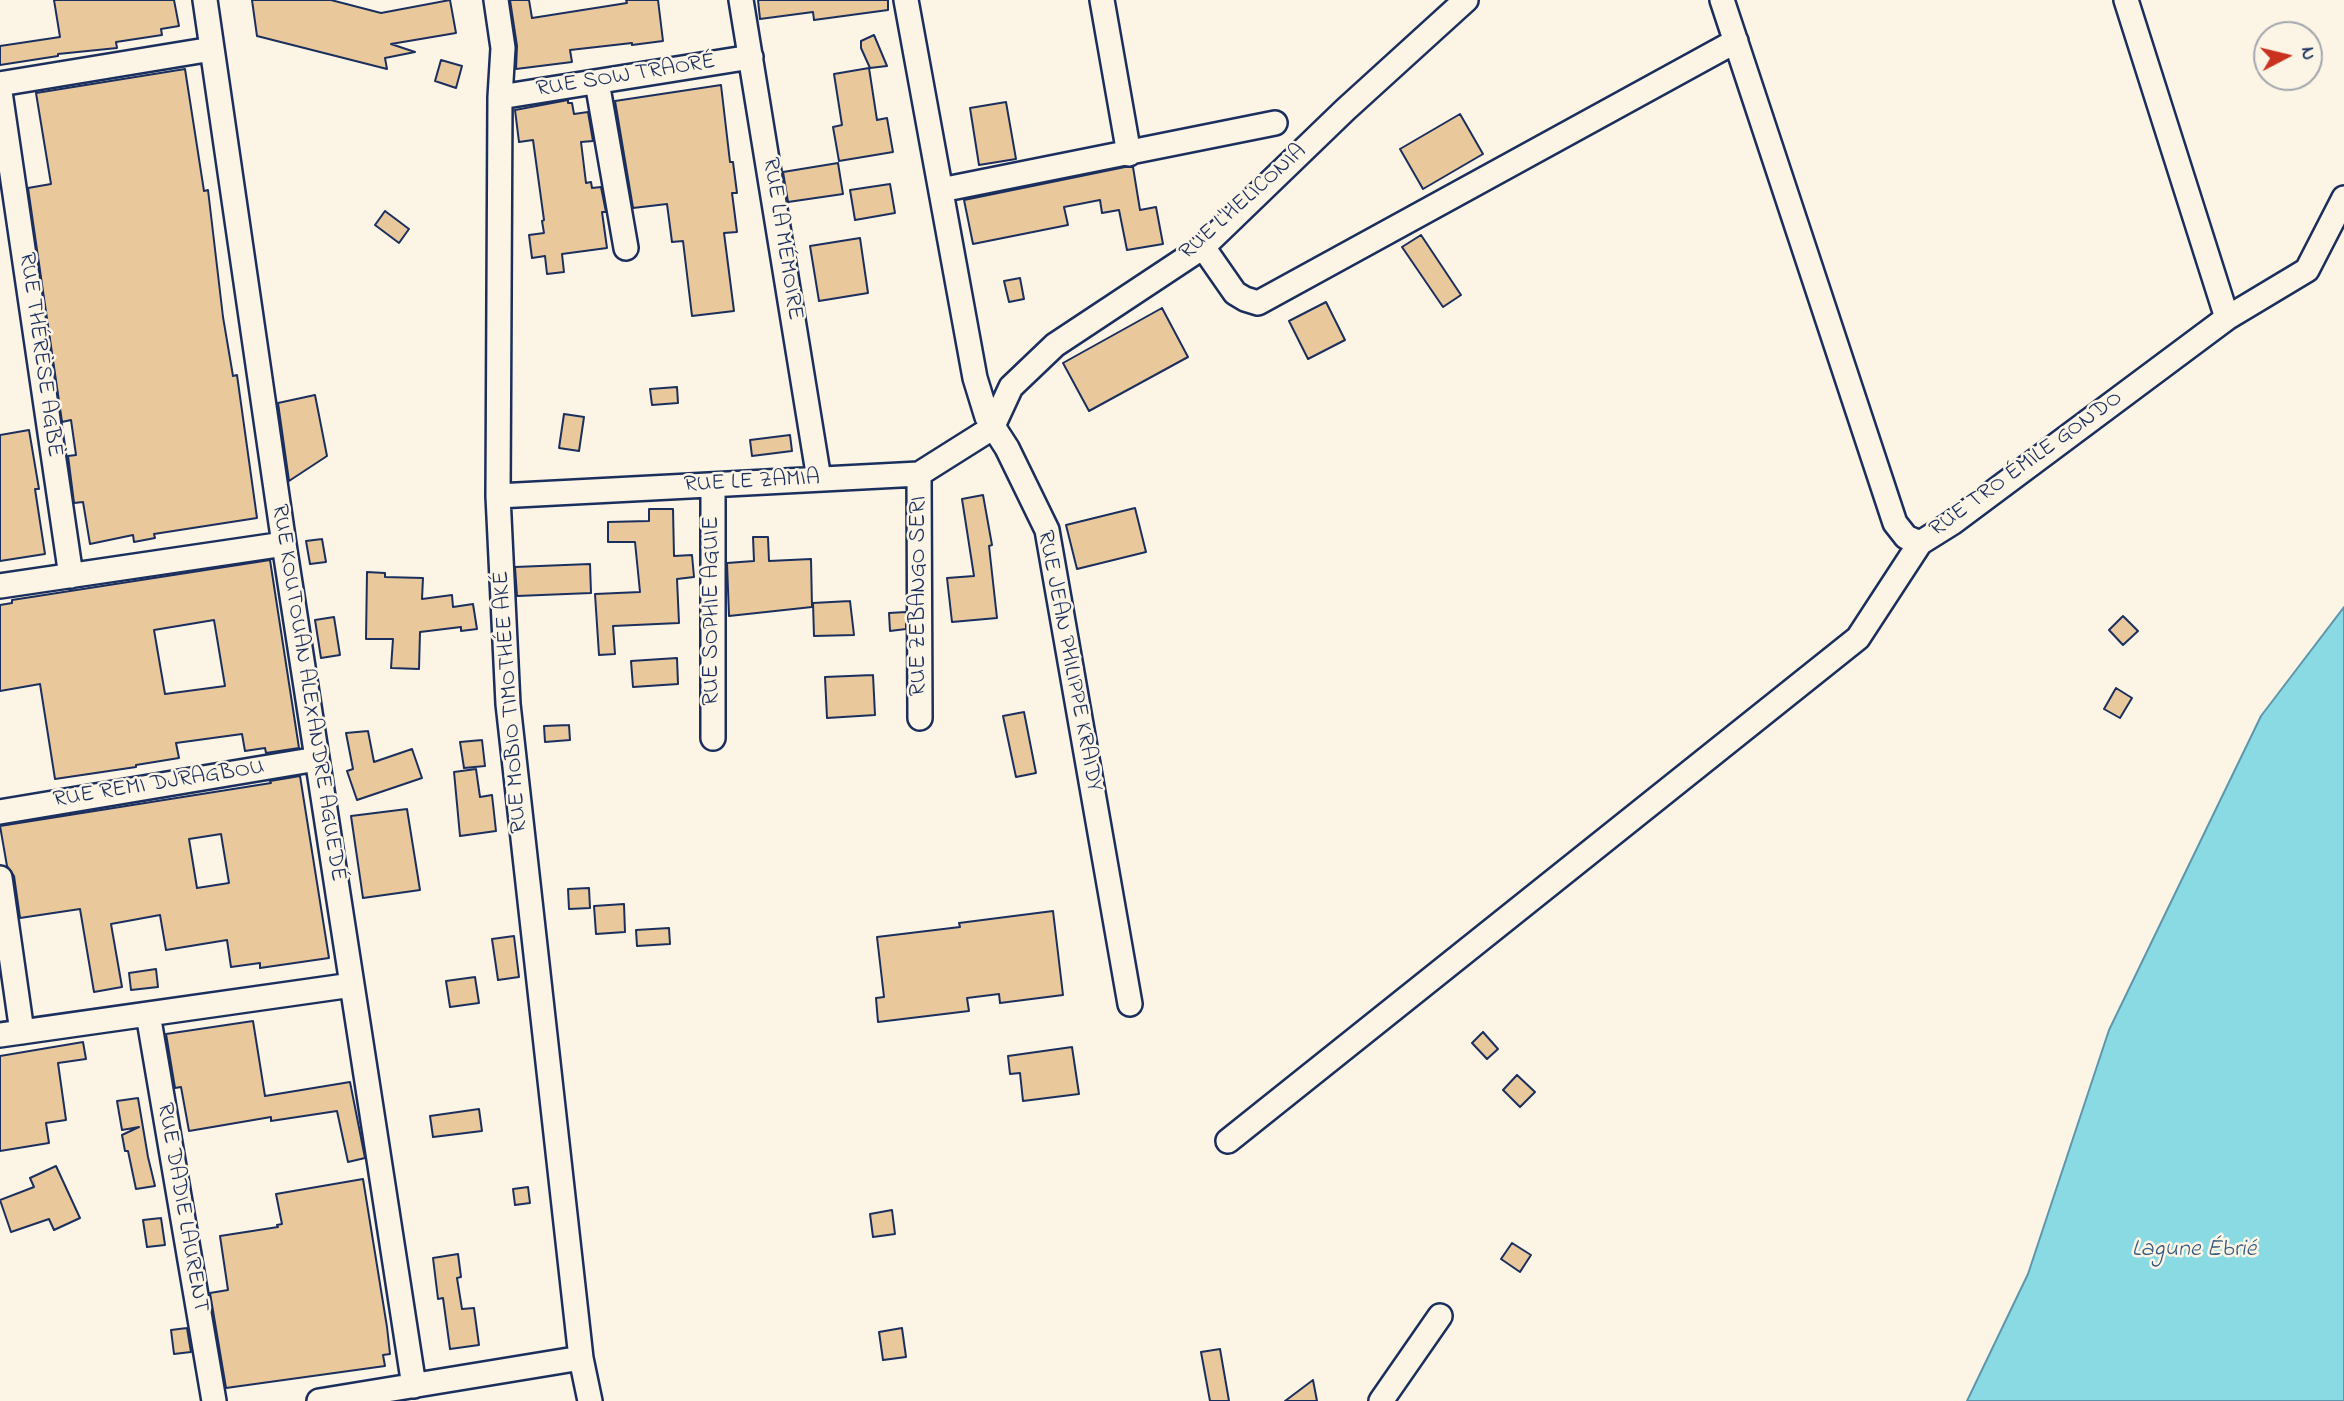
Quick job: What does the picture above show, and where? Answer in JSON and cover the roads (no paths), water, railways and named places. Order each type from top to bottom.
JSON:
[{"type":"street","name":"RUE KOUTOUAN ALEXANDRE AGUEDÉ","points":[[205,0],[284,544],[414,1386]]},
{"type":"street","name":"RUE MOBIO TIMOTHÉE AKÉ","points":[[496,0],[503,48],[500,97],[498,496],[508,704],[581,1359],[590,1401]]},
{"type":"street","name":"RUE LA MÉMOIRE","points":[[741,0],[819,479]]},
{"type":"street","name":"RUE JEAN PHILIPPE KRAIDY","points":[[906,0],[975,378],[987,418],[1007,448],[1047,530],[1130,1004]]},
{"type":"street","points":[[1102,0],[1129,154]]},
{"type":"street","name":"RUE TRO ÉMILE GONDO","points":[[1722,0],[1895,523],[1906,537],[1920,542],[1963,515],[2227,318],[2307,270],[2344,198]]},
{"type":"street","points":[[2126,0],[2227,318]]},
{"type":"street","name":"RUE L'HELICONIA","points":[[992,428],[1012,387],[1055,345],[1203,247],[1456,3]]},
{"type":"street","points":[[1203,247],[1235,293],[1258,303],[1737,41]]},
{"type":"street","points":[[0,84],[212,49]]},
{"type":"street","name":"RUE SOW TRAORÉ","points":[[500,97],[751,57]]},
{"type":"street","points":[[597,82],[626,248]]},
{"type":"street","name":"RUE THÉRÈSE AGBÈ","points":[[0,92],[71,576]]},
{"type":"street","name":"RUE L'HELICONIA","points":[[941,190],[1275,123]]},
{"type":"street","name":"RUE LE ZAMIA","points":[[498,496],[919,474],[992,428]]},
{"type":"street","name":"RUE ZEBANGO SERI","points":[[919,474],[920,718]]},
{"type":"street","name":"RUE SOPHIE AGUIE","points":[[713,485],[713,738]]},
{"type":"street","points":[[1228,1141],[1858,638],[1920,542]]},
{"type":"street","points":[[0,586],[284,544]]},
{"type":"street","name":"RUE REMI DJRAGBOU","points":[[0,812],[317,759]]},
{"type":"street","points":[[0,878],[11,1034],[352,985]]},
{"type":"street","name":"RUE DADIE LAURENT","points":[[148,1014],[214,1401]]},
{"type":"street","points":[[1381,1401],[1440,1316]]},
{"type":"street","points":[[319,1401],[581,1359]]},
{"type":"water","name":"Lagune Ébrié","points":[[2344,607],[2344,1401],[1967,1401],[2028,1274],[2109,1030],[2261,716]]}]
